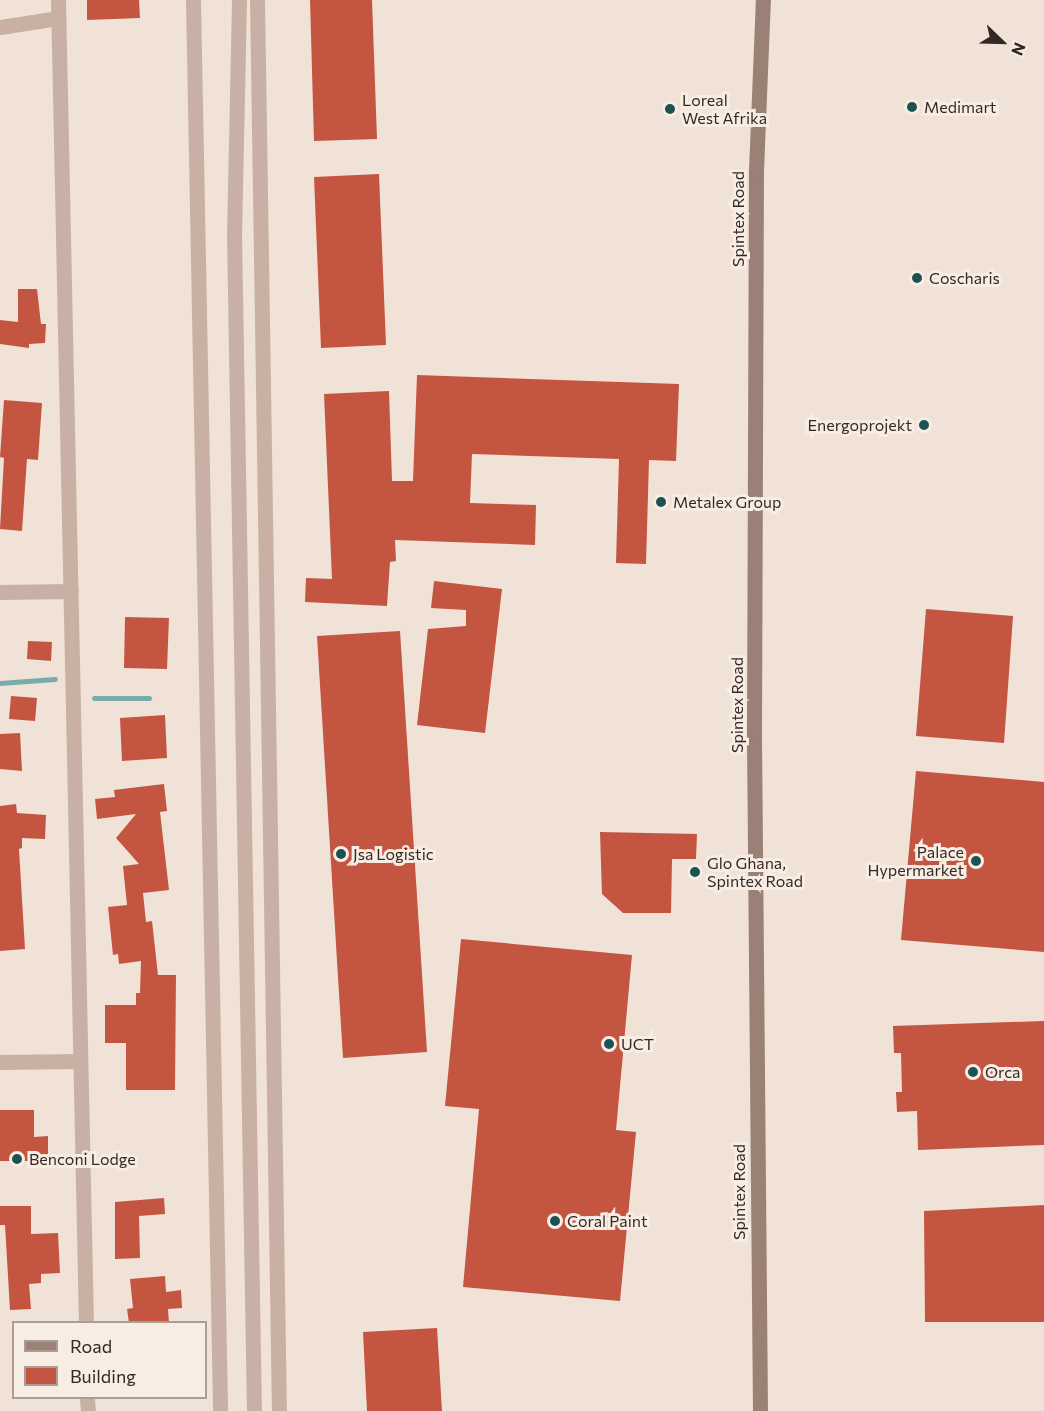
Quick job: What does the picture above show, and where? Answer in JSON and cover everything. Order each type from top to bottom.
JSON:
[{"type":"main road","name":"Spintex Road","points":[[760,1411],[754,725],[756,171],[763,0]]},
{"type":"street","points":[[58,0],[86,1321]]},
{"type":"street","points":[[193,0],[220,1411]]},
{"type":"street","points":[[239,0],[234,233],[254,1411]]},
{"type":"street","points":[[257,0],[279,1411]]},
{"type":"street","points":[[0,27],[58,18]]},
{"type":"street","points":[[0,592],[71,591]]},
{"type":"street","points":[[0,1062],[80,1061]]},
{"type":"building","points":[[87,0],[139,0],[140,18],[87,20]]},
{"type":"building","points":[[310,0],[372,0],[377,139],[314,141]]},
{"type":"building","points":[[379,174],[386,345],[321,348],[314,177]]},
{"type":"building","points":[[18,289],[37,289],[41,324],[46,324],[45,343],[29,344],[29,348],[0,344],[0,320],[18,322]]},
{"type":"building","points":[[417,375],[679,384],[676,461],[649,460],[646,564],[616,563],[619,459],[472,454],[470,503],[536,505],[535,545],[395,540],[396,561],[390,562],[387,606],[305,602],[306,578],[332,579],[324,394],[389,391],[392,481],[413,481]]},
{"type":"building","points":[[4,400],[42,403],[38,460],[27,459],[22,531],[0,529],[4,458],[0,457]]},
{"type":"building","points":[[434,581],[502,589],[485,733],[417,725],[428,629],[466,626],[466,610],[431,608]]},
{"type":"building","points":[[926,609],[1013,616],[1004,743],[916,736]]},
{"type":"building","points":[[125,617],[169,618],[167,669],[124,668]]},
{"type":"building","points":[[400,631],[427,1052],[343,1058],[317,636]]},
{"type":"building","points":[[28,641],[52,642],[51,661],[27,659]]},
{"type":"building","points":[[11,696],[37,698],[35,721],[9,719]]},
{"type":"building","points":[[165,715],[167,758],[122,761],[120,718]]},
{"type":"building","points":[[20,733],[22,771],[0,769],[0,734]]},
{"type":"building","name":"Palace Hypermarket","points":[[916,771],[1044,782],[1044,952],[901,940]]},
{"type":"building","points":[[164,784],[167,811],[160,812],[169,890],[143,893],[146,922],[152,921],[158,975],[176,975],[175,1090],[126,1090],[126,1043],[105,1043],[105,1005],[136,1005],[136,993],[140,993],[141,961],[119,964],[118,954],[113,955],[108,907],[127,905],[123,866],[139,864],[116,838],[136,814],[97,819],[95,799],[115,797],[114,790]]},
{"type":"building","points":[[16,804],[17,813],[46,815],[45,839],[22,838],[22,848],[19,849],[25,949],[0,951],[0,806]]},
{"type":"building","points":[[600,832],[697,834],[696,859],[672,859],[671,913],[623,913],[602,894]]},
{"type":"building","points":[[461,939],[632,955],[616,1130],[636,1132],[620,1301],[463,1287],[479,1109],[445,1106]]},
{"type":"building","name":"Orca","points":[[1044,1021],[1044,1145],[918,1150],[917,1111],[897,1112],[896,1092],[902,1092],[901,1053],[894,1053],[893,1026]]},
{"type":"building","points":[[0,1110],[34,1110],[34,1137],[48,1136],[48,1157],[34,1157],[34,1161],[0,1161]]},
{"type":"building","points":[[164,1198],[165,1214],[139,1216],[140,1258],[115,1259],[115,1202]]},
{"type":"building","points":[[1044,1205],[1044,1322],[925,1322],[924,1211]]},
{"type":"building","points":[[0,1206],[31,1206],[31,1234],[58,1233],[60,1273],[41,1274],[41,1283],[29,1284],[31,1309],[10,1310],[5,1225],[0,1225]]},
{"type":"building","points":[[165,1276],[166,1292],[181,1290],[182,1308],[168,1309],[169,1321],[129,1321],[127,1309],[133,1308],[130,1279]]},
{"type":"building","points":[[437,1328],[442,1411],[367,1411],[363,1332]]},
{"type":"waterway","points":[[0,683],[55,679]]},
{"type":"waterway","points":[[94,698],[149,698]]},
{"type":"place","name":"Medimart","points":[[912,107]]},
{"type":"place","name":"Loreal West Afrika","points":[[670,109]]},
{"type":"place","name":"Coscharis","points":[[917,278]]},
{"type":"place","name":"Energoprojekt","points":[[924,425]]},
{"type":"place","name":"Metalex Group","points":[[661,502]]},
{"type":"place","name":"Jsa Logistic","points":[[341,854]]},
{"type":"place","name":"Palace Hypermarket","points":[[976,861]]},
{"type":"place","name":"Glo Ghana, Spintex Road","points":[[695,872]]},
{"type":"place","name":"UCT","points":[[609,1044]]},
{"type":"place","name":"Orca","points":[[973,1072]]},
{"type":"place","name":"Benconi Lodge","points":[[17,1159]]},
{"type":"place","name":"Coral Paint","points":[[555,1221]]}]
